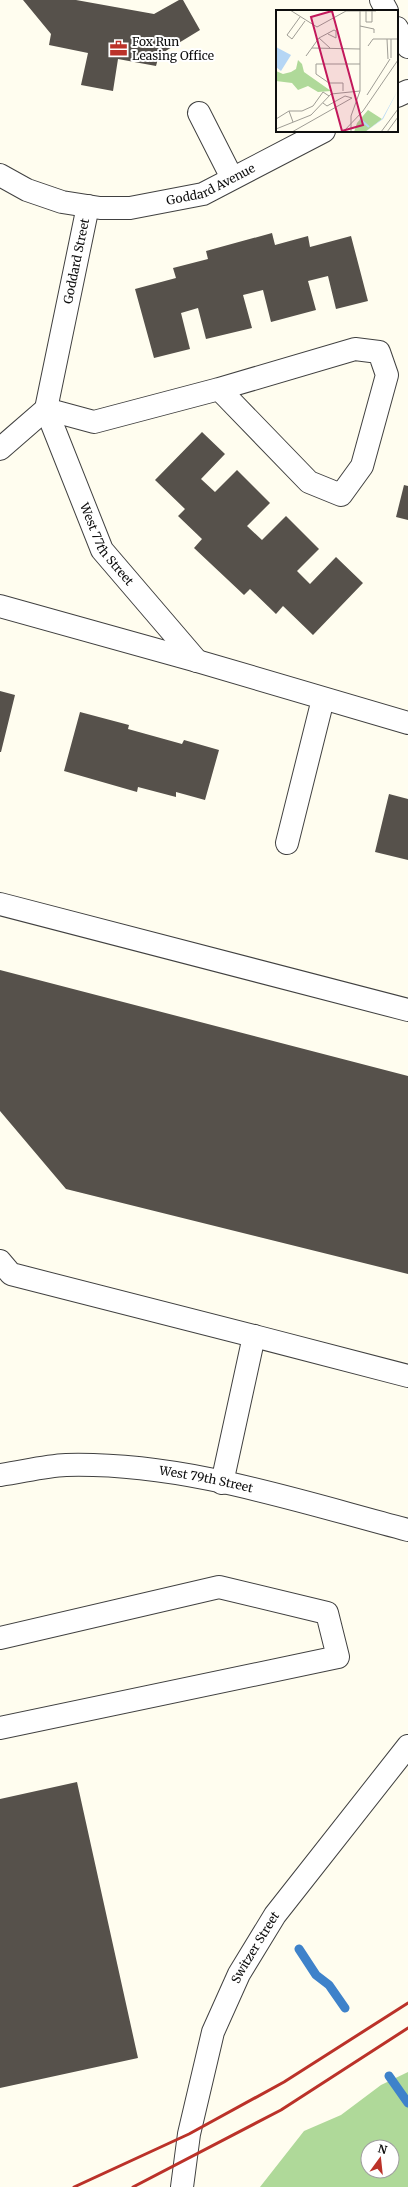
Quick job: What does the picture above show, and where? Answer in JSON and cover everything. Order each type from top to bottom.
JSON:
[{"type":"street","points":[[381,0],[386,10]]},
{"type":"street","points":[[398,30],[408,47]]},
{"type":"street","points":[[398,96],[408,91]]},
{"type":"street","points":[[199,113],[232,178]]},
{"type":"street","name":"Goddard Avenue","points":[[88,206],[100,208],[130,208],[202,194],[322,132]]},
{"type":"street","name":"Goddard Street","points":[[0,175],[27,190],[62,202],[88,206],[46,409]]},
{"type":"street","points":[[0,449],[46,409],[94,422],[219,389],[355,349],[379,352],[387,375],[362,466],[341,494],[309,482],[219,389]]},
{"type":"street","name":"West 77th Street","points":[[46,409],[102,550],[197,660]]},
{"type":"street","points":[[0,606],[197,660],[323,699],[408,723]]},
{"type":"street","points":[[287,843],[323,699]]},
{"type":"street","points":[[0,904],[408,1010]]},
{"type":"street","points":[[0,1261],[11,1274],[408,1376]]},
{"type":"street","points":[[222,1483],[254,1336]]},
{"type":"street","name":"West 79th Street","points":[[0,1475],[65,1465],[148,1469],[222,1483],[408,1530]]},
{"type":"street","points":[[0,1638],[219,1587],[327,1613],[338,1657],[0,1728]]},
{"type":"street","name":"Switzer Street","points":[[182,2187],[189,2134],[213,2032],[239,1974],[275,1915],[408,1746]]},
{"type":"green space","points":[[408,2072],[408,2187],[260,2187],[304,2131],[341,2115],[381,2085]]},
{"type":"building","name":"Fox Run Leasing Office","points":[[23,0],[76,0],[154,14],[179,0],[183,0],[200,30],[159,55],[156,66],[118,59],[113,91],[81,85],[88,53],[49,45],[51,34]]},
{"type":"building","points":[[272,233],[275,245],[308,236],[310,247],[351,236],[368,301],[336,309],[328,276],[308,281],[316,310],[271,322],[263,290],[243,295],[252,328],[206,339],[198,308],[181,313],[190,349],[154,358],[135,289],[176,278],[173,268],[208,259],[206,251]]},
{"type":"building","points":[[202,432],[225,454],[201,479],[215,492],[237,470],[270,503],[247,526],[262,540],[286,516],[319,549],[297,571],[310,584],[336,557],[363,583],[313,635],[283,606],[276,614],[250,589],[244,595],[194,548],[202,539],[178,516],[185,509],[155,480]]},
{"type":"building","points":[[404,485],[408,486],[408,520],[396,517]]},
{"type":"building","points":[[0,691],[15,695],[1,752],[0,752]]},
{"type":"building","points":[[80,712],[129,725],[128,729],[182,744],[184,740],[219,750],[205,800],[176,792],[176,797],[138,787],[137,792],[64,771]]},
{"type":"building","points":[[389,794],[408,799],[408,860],[375,852]]},
{"type":"building","points":[[0,970],[408,1076],[408,1274],[66,1189],[0,1111]]},
{"type":"building","points":[[77,1782],[138,2058],[0,2088],[0,1799]]},
{"type":"waterway","points":[[299,1949],[316,1975],[329,1985],[345,2008]]},
{"type":"waterway","points":[[389,2076],[408,2103]]},
{"type":"railway","points":[[74,2187],[189,2134],[284,2082],[408,2003]]},
{"type":"railway","points":[[133,2187],[281,2110],[408,2028]]},
{"type":"place","name":"Fox Run Leasing Office","points":[[119,49]]}]
